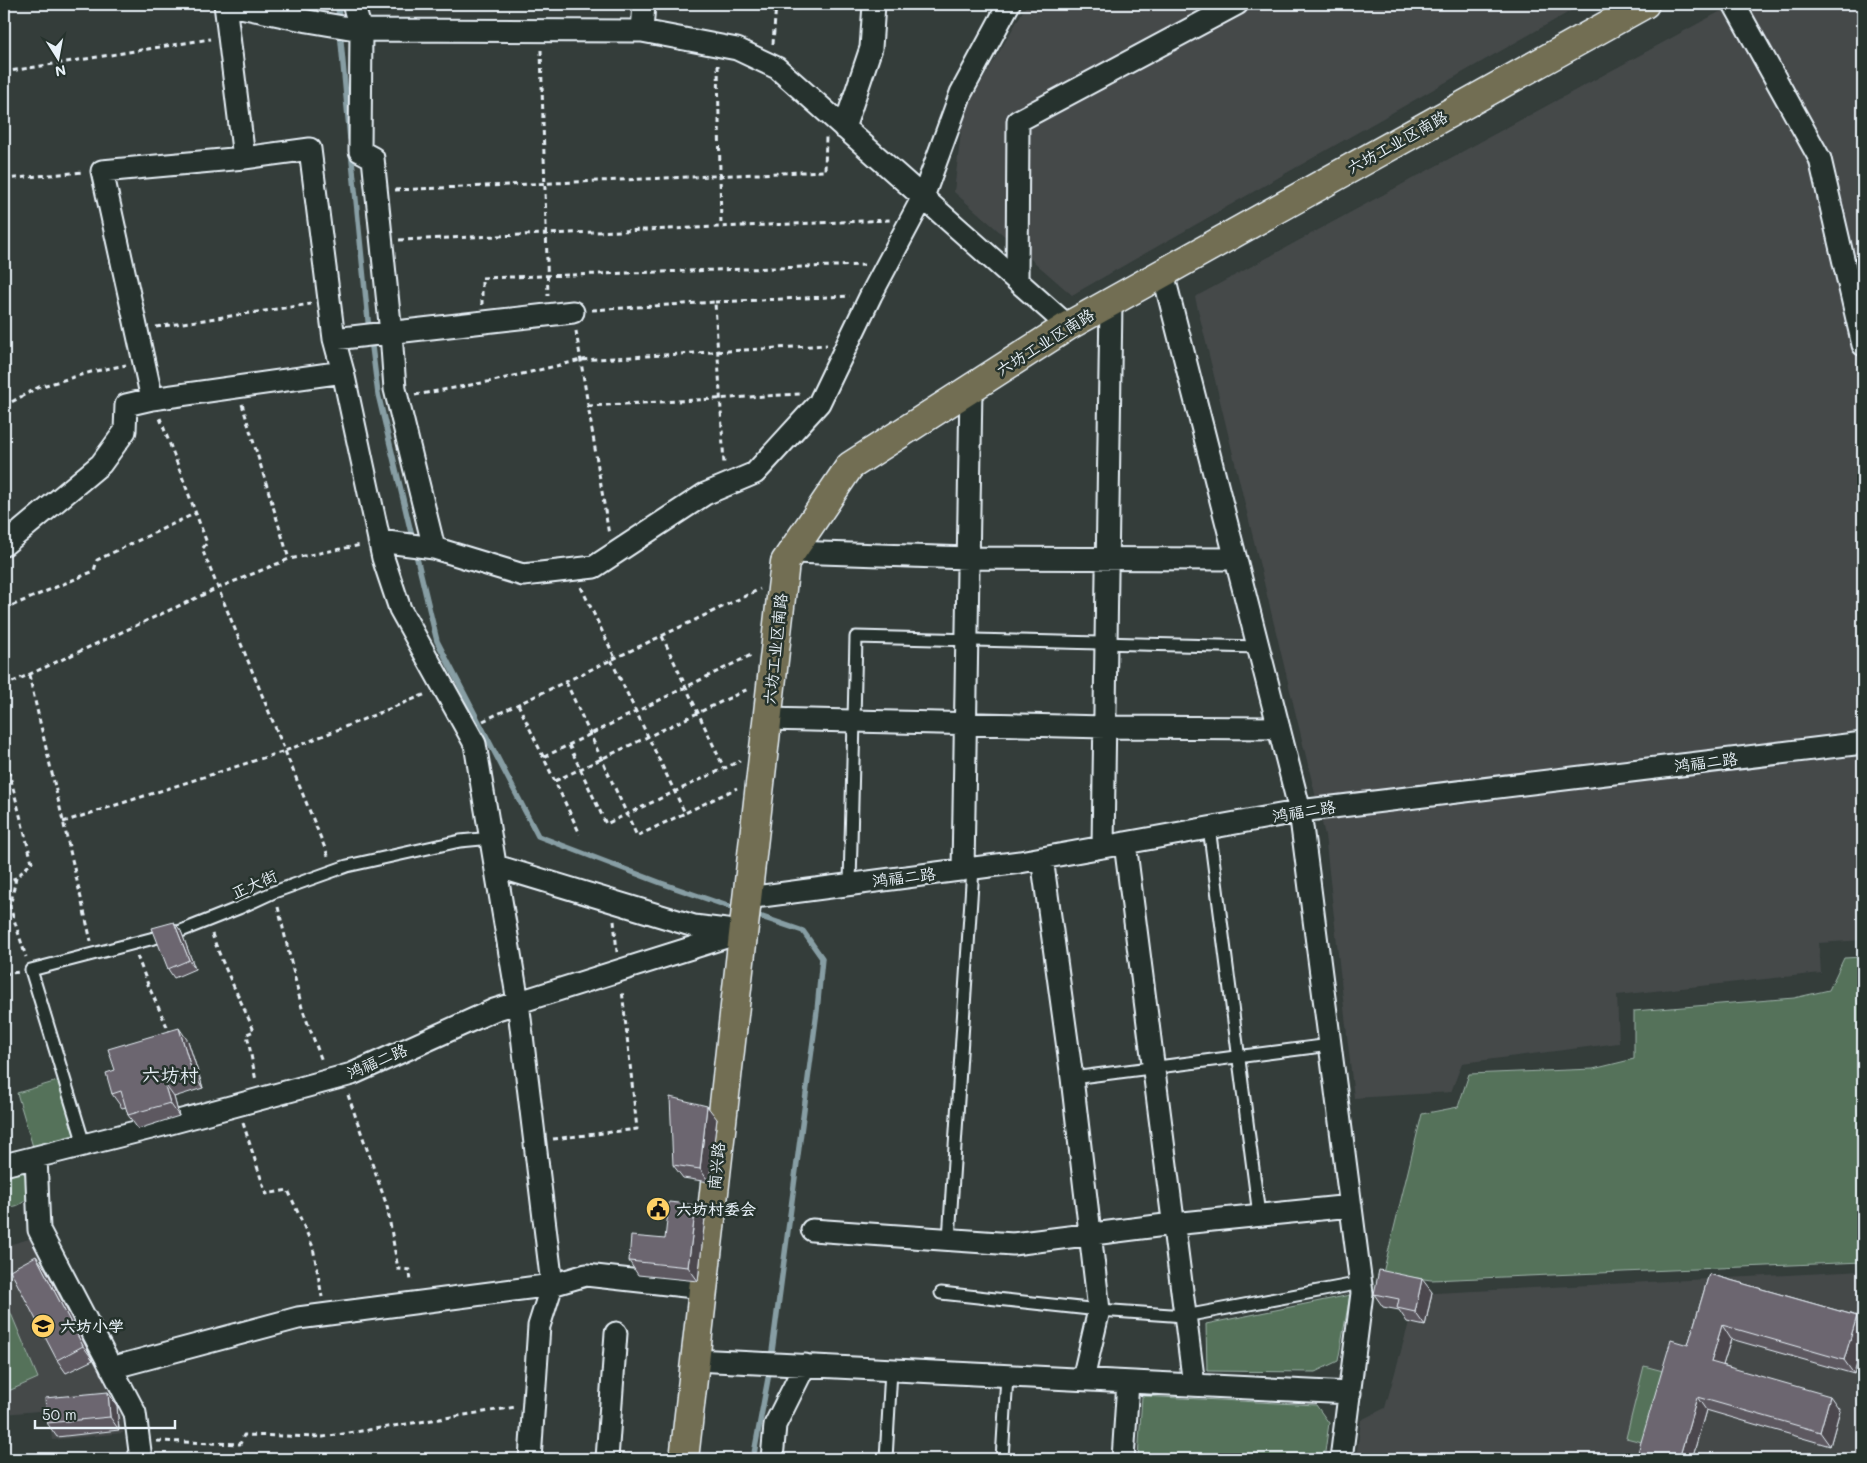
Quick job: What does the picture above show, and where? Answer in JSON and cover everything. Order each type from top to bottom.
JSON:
[{"type":"main road","name":"六坊工业区南路","points":[[745,914],[785,562],[850,466],[1068,326],[1645,4]]},
{"type":"main road","name":"南兴路","points":[[684,1459],[745,914]]},
{"type":"street","points":[[244,158],[225,4],[361,30],[642,31],[737,49],[777,68],[1068,326]]},
{"type":"street","points":[[353,4],[361,30],[360,151],[372,158],[391,333],[395,389],[434,548]]},
{"type":"street","points":[[844,128],[871,48],[874,4]]},
{"type":"street","points":[[379,541],[434,548],[523,575],[594,567],[705,494],[755,473],[819,403],[871,295],[923,197],[961,93],[1009,4]]},
{"type":"street","points":[[1017,280],[1018,121],[1237,4]]},
{"type":"street","points":[[1734,4],[1820,159],[1863,345]]},
{"type":"street","points":[[642,31],[644,6]]},
{"type":"street","points":[[152,399],[102,171],[244,158],[310,149],[334,339],[343,372],[382,558],[400,609],[476,744],[492,838],[518,1002],[552,1285],[539,1326],[530,1459]]},
{"type":"street","points":[[1163,273],[1300,811],[1362,1293],[1341,1459]]},
{"type":"street","points":[[1103,847],[1112,302]]},
{"type":"street","points":[[334,339],[573,312]]},
{"type":"street","points":[[4,545],[101,464],[125,431],[126,405],[152,399],[343,372]]},
{"type":"street","points":[[968,869],[966,725],[971,388]]},
{"type":"street","points":[[792,552],[968,558],[1236,559]]},
{"type":"street","points":[[767,719],[1105,728],[1279,728]]},
{"type":"street","name":"鸿福二路","points":[[4,1165],[352,1074],[494,1010],[620,971],[745,914],[850,884],[1042,858],[1300,811],[1863,743]]},
{"type":"street","points":[[1125,843],[1194,1385]]},
{"type":"street","points":[[1042,858],[1072,1078],[1099,1310],[1083,1379]]},
{"type":"street","points":[[496,866],[694,926],[745,914]]},
{"type":"street","points":[[36,1157],[39,1230],[135,1413],[140,1450]]},
{"type":"street","points":[[812,1230],[1013,1244],[1173,1224],[1351,1206]]},
{"type":"street","points":[[112,1368],[298,1318],[552,1285],[586,1276],[703,1288]]},
{"type":"street","points":[[607,1459],[616,1333]]},
{"type":"street","points":[[695,1360],[1350,1393]]},
{"type":"street","points":[[772,1459],[775,1426],[805,1365]]},
{"type":"street","points":[[1122,1459],[1128,1382]]},
{"type":"lane","points":[[850,884],[856,637],[1258,647]]},
{"type":"lane","points":[[1210,828],[1259,1215]]},
{"type":"lane","name":"正大街","points":[[31,970],[180,931],[274,892],[347,866],[460,841],[492,838]]},
{"type":"lane","points":[[949,1239],[968,869]]},
{"type":"lane","points":[[31,970],[84,1144]]},
{"type":"lane","points":[[1072,1078],[1330,1045]]},
{"type":"lane","points":[[941,1293],[1099,1310],[1185,1316],[1361,1283]]},
{"type":"lane","points":[[886,1459],[891,1370]]},
{"type":"lane","points":[[1002,1459],[1007,1376]]},
{"type":"path","points":[[571,4],[644,6]]},
{"type":"path","points":[[771,65],[776,4]]},
{"type":"path","points":[[541,31],[549,314]]},
{"type":"path","points":[[4,72],[229,36]]},
{"type":"path","points":[[718,46],[721,227]]},
{"type":"path","points":[[376,190],[720,177],[825,171],[827,112]]},
{"type":"path","points":[[4,179],[102,171]]},
{"type":"path","points":[[381,241],[911,219]]},
{"type":"path","points":[[482,322],[482,278],[887,265]]},
{"type":"path","points":[[612,555],[573,312],[715,302],[871,295]]},
{"type":"path","points":[[137,330],[329,302]]},
{"type":"path","points":[[715,302],[725,486]]},
{"type":"path","points":[[397,398],[493,381],[581,360],[847,344]]},
{"type":"path","points":[[4,406],[39,387],[91,372],[144,362]]},
{"type":"path","points":[[238,388],[289,559]]},
{"type":"path","points":[[588,406],[824,392]]},
{"type":"path","points":[[152,399],[207,543],[202,549],[334,870]]},
{"type":"path","points":[[4,610],[94,571],[98,560],[196,513]]},
{"type":"path","points":[[4,686],[218,588],[289,559],[379,541]]},
{"type":"path","points":[[573,569],[636,712],[685,813]]},
{"type":"path","points":[[492,717],[783,578]]},
{"type":"path","points":[[662,636],[724,768]]},
{"type":"path","points":[[544,757],[776,642]]},
{"type":"path","points":[[29,675],[94,954]]},
{"type":"path","points":[[555,781],[772,678]]},
{"type":"path","points":[[566,682],[637,836],[761,777]]},
{"type":"path","points":[[63,822],[284,751],[443,687]]},
{"type":"path","points":[[518,704],[580,834]]},
{"type":"path","points":[[569,745],[606,824],[764,750]]},
{"type":"path","points":[[4,753],[32,862],[16,878],[4,882]]},
{"type":"path","points":[[16,878],[10,907],[31,970]]},
{"type":"path","points":[[274,892],[302,1008],[335,1078],[387,1206],[398,1269],[410,1270],[414,1304]]},
{"type":"path","points":[[535,1141],[637,1129],[612,900]]},
{"type":"path","points":[[208,921],[221,961],[254,1031],[247,1034],[260,1099]]},
{"type":"path","points":[[133,944],[148,987],[172,1036]]},
{"type":"path","points":[[237,1105],[266,1194],[288,1190],[313,1246],[316,1273],[327,1315]]},
{"type":"path","points":[[140,1450],[240,1444],[244,1435],[323,1437],[534,1404]]},
{"type":"shaded area","points":[[1027,4],[1583,4],[1072,295],[954,192],[963,114]]},
{"type":"shaded area","points":[[1734,4],[1863,4],[1863,940],[1819,943],[1821,973],[1617,995],[1619,1043],[1462,1063],[1451,1092],[1354,1098],[1325,835],[1195,297]]},
{"type":"shaded area","name":"六坊小学","points":[[36,1237],[122,1406],[123,1433],[52,1440],[49,1410],[4,1414],[4,1245]]},
{"type":"shaded area","points":[[1863,1271],[1863,1459],[1356,1459],[1361,1420],[1385,1408],[1417,1294]]},
{"type":"green space","points":[[1863,957],[1863,1262],[1431,1280],[1383,1273],[1422,1114],[1458,1107],[1469,1074],[1593,1069],[1634,1059],[1634,1011],[1794,998],[1829,990],[1844,958]]},
{"type":"green space","points":[[64,1079],[84,1144],[36,1157],[17,1093]]},
{"type":"green space","points":[[18,1169],[28,1177],[29,1196],[24,1202],[11,1207],[4,1205],[4,1170]]},
{"type":"green space","points":[[1350,1295],[1338,1361],[1315,1372],[1207,1371],[1206,1324]]},
{"type":"green space","points":[[7,1304],[38,1378],[4,1393],[4,1306]]},
{"type":"green space","points":[[1644,1366],[1663,1371],[1646,1443],[1626,1438]]},
{"type":"green space","points":[[1142,1396],[1316,1405],[1329,1423],[1324,1459],[1138,1459]]},
{"type":"building","points":[[174,922],[189,960],[168,969],[152,928]]},
{"type":"building","points":[[179,1028],[193,1075],[164,1083],[170,1103],[128,1115],[121,1091],[112,1094],[106,1073],[115,1070],[108,1049]]},
{"type":"building","points":[[670,1097],[707,1106],[700,1169],[673,1165]]},
{"type":"building","points":[[669,1202],[696,1205],[688,1267],[629,1261],[631,1236],[665,1239]]},
{"type":"building","points":[[36,1256],[83,1346],[57,1360],[10,1270]]},
{"type":"building","points":[[1379,1270],[1422,1279],[1415,1312],[1397,1308],[1399,1299],[1374,1294]]},
{"type":"building","points":[[1709,1274],[1857,1316],[1844,1360],[1722,1325],[1711,1362],[1830,1396],[1820,1432],[1697,1397],[1679,1459],[1636,1459],[1671,1340],[1688,1345]]},
{"type":"building","points":[[108,1392],[110,1417],[47,1423],[45,1398]]},
{"type":"waterway","points":[[338,4],[339,22]]},
{"type":"waterway","points":[[340,31],[350,139]]},
{"type":"waterway","points":[[351,150],[369,330]]},
{"type":"waterway","points":[[371,339],[378,394],[413,541]]},
{"type":"waterway","points":[[415,550],[437,641],[538,836],[661,883],[739,910]]},
{"type":"waterway","points":[[753,914],[803,931],[822,958],[817,1011],[771,1359]]},
{"type":"waterway","points":[[753,1459],[770,1368]]},
{"type":"place","name":"六坊村委会","points":[[658,1209]]},
{"type":"place","name":"六坊小学","points":[[43,1326]]},
{"type":"district","name":"六坊村","points":[[170,1075]]}]
